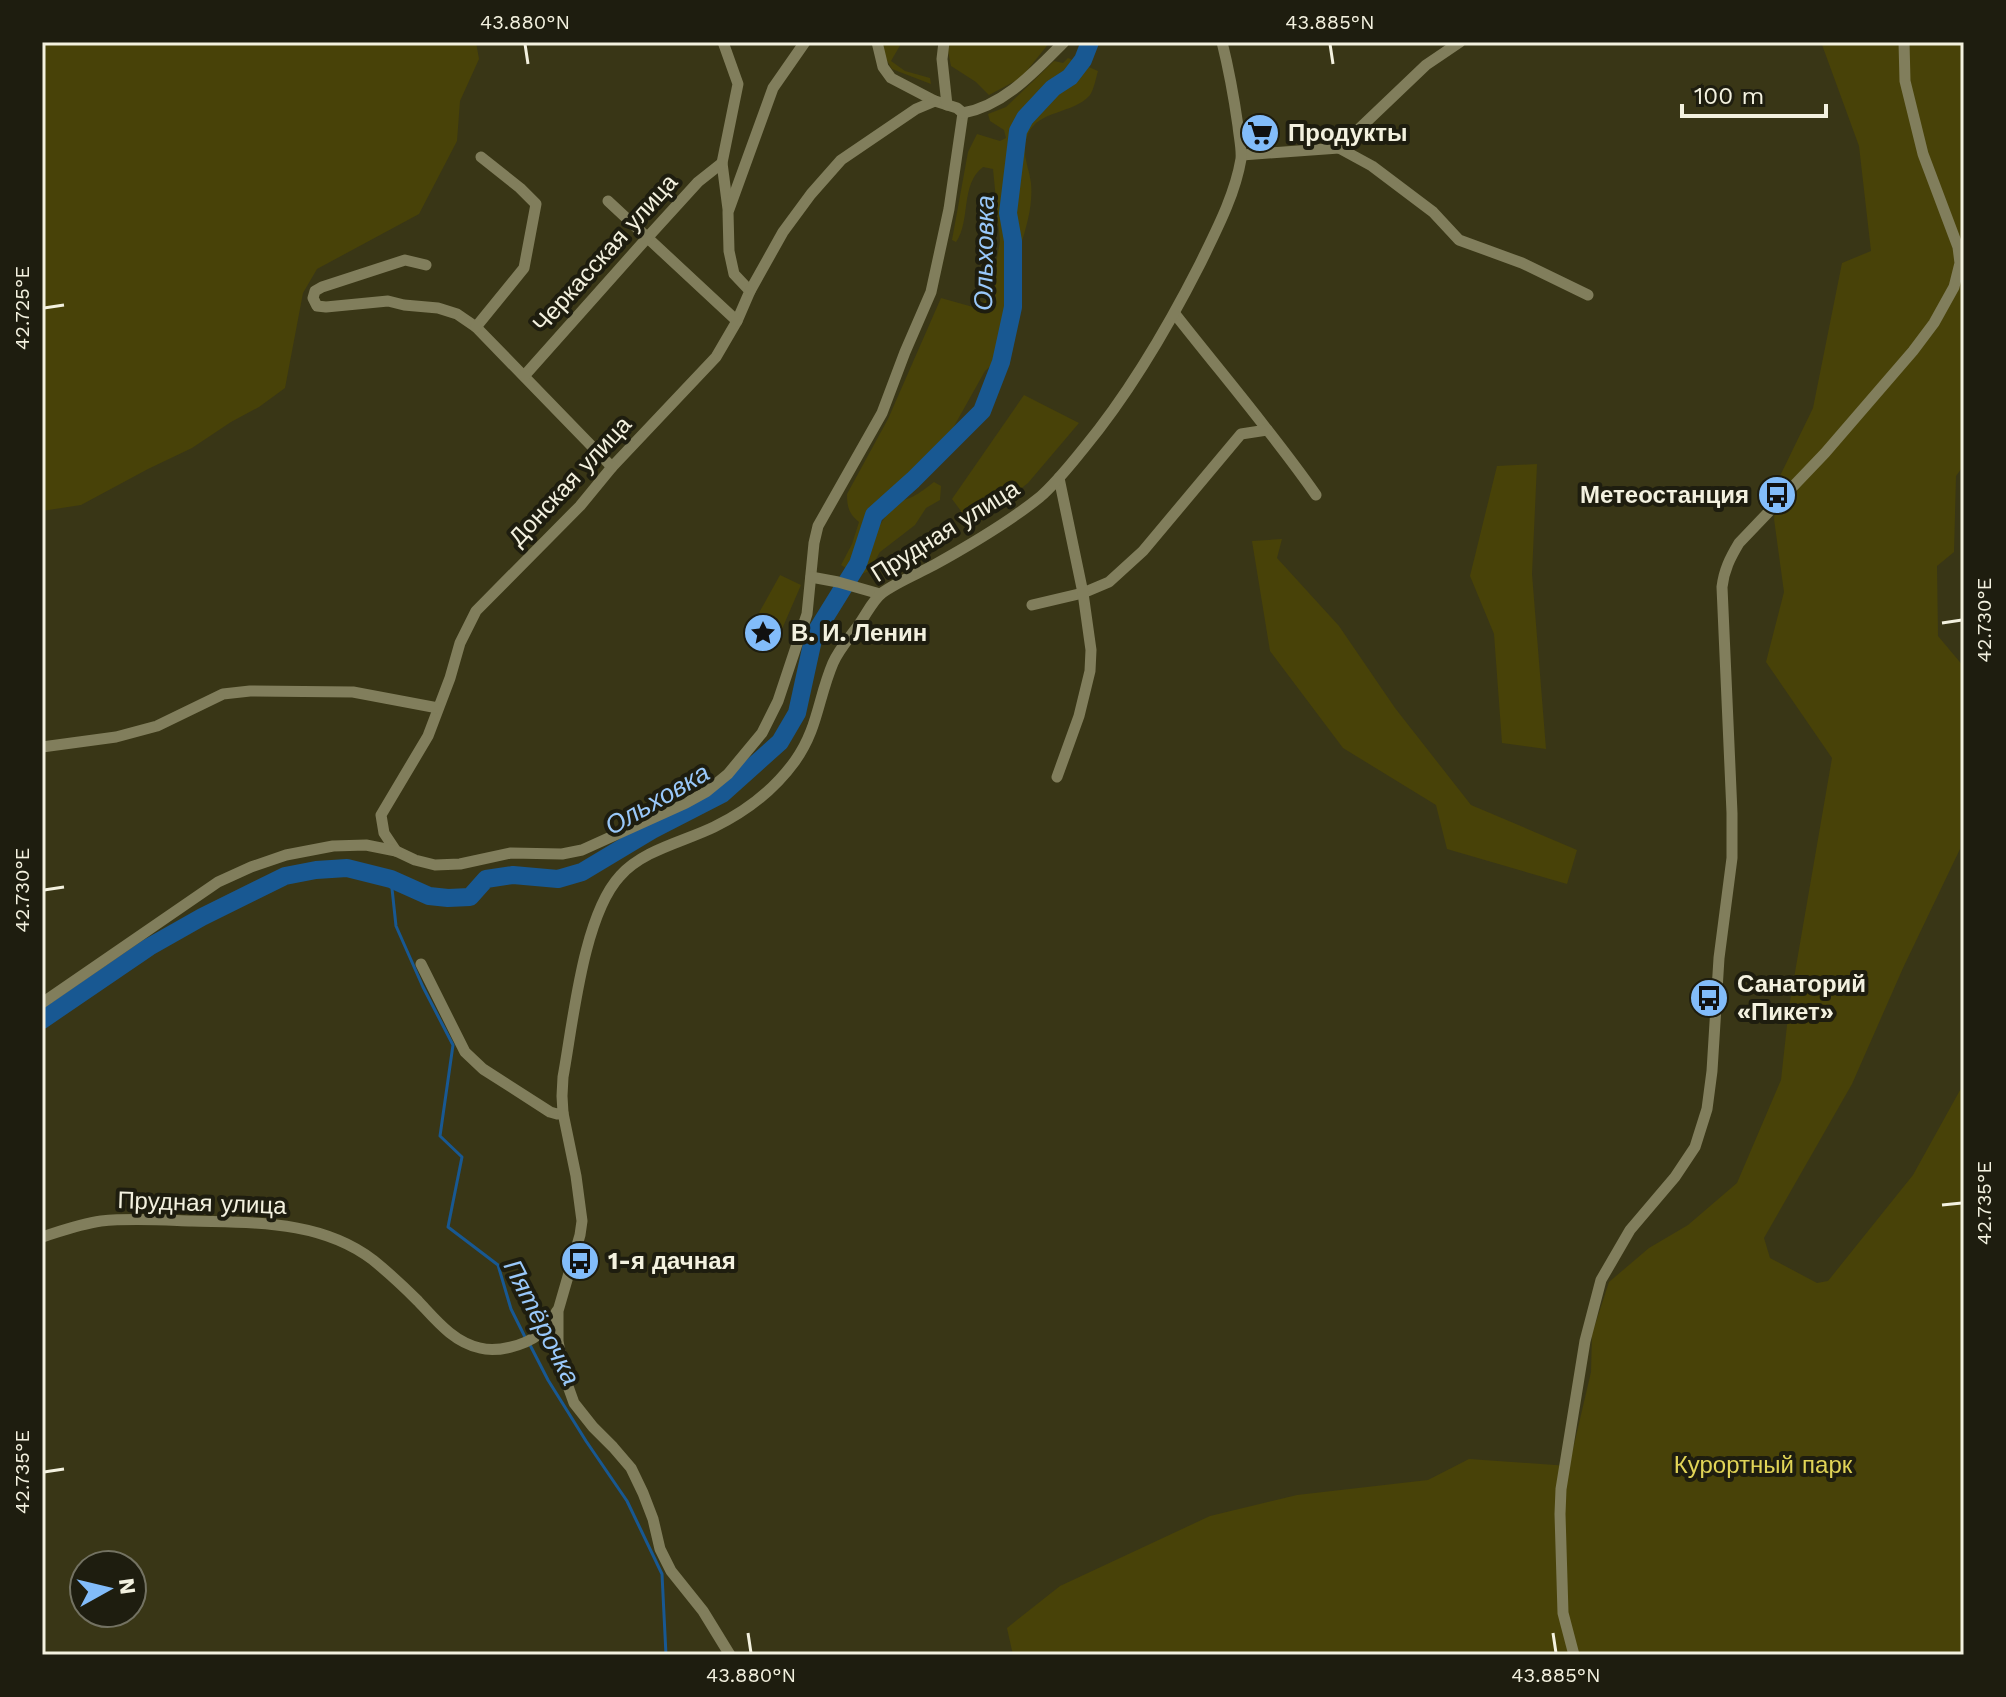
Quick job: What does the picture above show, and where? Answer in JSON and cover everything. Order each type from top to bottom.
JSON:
[{"type":"street","points":[[723,42],[738,84],[722,163],[729,251],[734,274],[750,291]]},
{"type":"street","points":[[728,212],[773,88],[805,42]]},
{"type":"street","points":[[877,42],[883,67],[891,78],[963,113],[980,110],[1015,88],[1064,42]]},
{"type":"street","points":[[941,103],[944,42]]},
{"type":"street","name":"Прудная улица","points":[[730,1655],[703,1611],[671,1571],[631,1468],[574,1403],[562,1363],[558,1311],[582,1221],[563,1113],[563,1077],[585,953],[600,912],[621,874],[639,861],[733,817],[780,780],[809,739],[840,650],[880,594],[945,559],[1039,497],[1059,478],[1115,408],[1175,314],[1216,233],[1237,179],[1242,155],[1234,96],[1222,42]]},
{"type":"street","points":[[1339,148],[1426,65],[1460,42]]},
{"type":"street","points":[[1574,1655],[1563,1613],[1560,1514],[1561,1489],[1585,1341],[1601,1280],[1630,1230],[1675,1177],[1695,1147],[1707,1109],[1719,958],[1732,858],[1723,573],[1739,543],[1825,453],[1913,351],[1946,304],[1960,263],[1958,247],[1923,154],[1905,81],[1904,42]]},
{"type":"street","name":"Донская улица","points":[[396,851],[384,833],[381,815],[428,736],[460,643],[476,611],[580,506],[612,467],[716,357],[783,232],[841,160],[916,109],[941,103]]},
{"type":"street","points":[[42,1003],[218,882],[286,855],[333,846],[366,845],[396,851],[435,865],[460,864],[511,853],[562,854],[582,850],[686,803],[728,774],[762,733],[778,701],[807,614],[818,526],[882,413],[931,292],[949,209],[963,113]]},
{"type":"street","points":[[1242,155],[1339,148],[1372,166],[1433,212],[1459,240],[1522,263],[1588,295]]},
{"type":"street","points":[[476,327],[524,268],[536,204],[481,157]]},
{"type":"street","name":"Черкасская улица","points":[[525,375],[698,182],[722,163]]},
{"type":"street","points":[[608,201],[737,321]]},
{"type":"street","points":[[426,265],[405,260],[322,287],[315,291],[313,298],[317,306],[388,301],[457,314],[476,327],[525,375],[612,467]]},
{"type":"street","points":[[1175,314],[1316,495]]},
{"type":"street","points":[[1032,605],[1083,593],[1109,582],[1143,551],[1241,434],[1267,430]]},
{"type":"street","points":[[1057,777],[1079,716],[1090,671],[1090,641],[1083,593],[1059,478]]},
{"type":"street","points":[[811,577],[880,594]]},
{"type":"street","points":[[42,747],[116,737],[157,726],[223,694],[250,691],[353,692],[438,708]]},
{"type":"street","points":[[421,964],[465,1052],[483,1069],[550,1112],[563,1113]]},
{"type":"street","name":"Прудная улица","points":[[42,1237],[74,1226],[120,1220],[265,1223],[317,1232],[338,1239],[372,1259],[439,1324],[482,1349],[499,1349],[536,1336],[558,1311]]},
{"type":"green space","points":[[42,42],[476,42],[479,59],[460,101],[457,141],[419,214],[317,269],[303,293],[285,388],[192,448],[81,505],[42,511]]},
{"type":"green space","points":[[882,42],[902,42],[891,61],[905,71],[930,78],[931,84],[892,69]]},
{"type":"green space","points":[[949,42],[1050,42],[1021,78],[989,95],[976,82],[951,66]]},
{"type":"green space","name":"Курортный парк","points":[[1821,42],[1964,42],[1964,465],[1956,476],[1954,552],[1937,566],[1938,636],[1964,667],[1960,849],[1852,1084],[1764,1238],[1770,1258],[1817,1283],[1828,1281],[1913,1175],[1964,1083],[1964,1655],[1013,1655],[1007,1628],[1060,1586],[1210,1516],[1297,1495],[1428,1480],[1469,1459],[1569,1466],[1591,1372],[1592,1334],[1609,1282],[1649,1248],[1688,1225],[1737,1183],[1781,1080],[1789,1007],[1832,758],[1766,662],[1784,592],[1774,519],[1778,480],[1813,408],[1842,263],[1871,251],[1859,146]]},
{"type":"green space","points":[[1068,58],[1098,71],[1090,95],[1075,106],[1040,120],[1028,134],[1025,153],[1031,183],[1030,207],[1018,261],[1009,272],[1008,308],[995,362],[985,371],[948,437],[873,507],[849,570],[841,565],[859,522],[849,510],[847,494],[888,419],[941,298],[973,307],[990,298],[1000,241],[993,169],[983,167],[976,174],[968,193],[961,233],[956,242],[952,240],[968,152],[977,134],[1000,141],[1006,138],[1004,130],[990,121],[988,114],[1006,107],[1054,61],[1063,63]]},
{"type":"green space","points":[[1024,395],[1079,423],[1028,483],[973,527],[952,499]]},
{"type":"green space","points":[[1537,464],[1532,574],[1546,749],[1502,743],[1494,634],[1470,576],[1497,466]]},
{"type":"green space","points":[[934,482],[941,486],[940,500],[926,508],[915,525],[880,552],[869,571],[862,574],[870,545],[893,507]]},
{"type":"green space","points":[[1282,539],[1277,558],[1339,626],[1395,708],[1471,805],[1577,850],[1567,884],[1447,849],[1436,805],[1343,748],[1270,651],[1252,541]]},
{"type":"green space","points":[[780,575],[801,585],[776,643],[750,629]]},
{"type":"waterway","name":"Ольховка","points":[[42,1020],[149,947],[285,876],[347,868],[391,879],[429,896],[448,898],[470,897],[486,879],[513,875],[558,879],[582,872],[652,830],[722,794],[780,742],[797,713],[814,635],[858,564],[874,515],[982,411],[1001,362],[1013,307],[1013,241],[1008,213],[1018,131],[1025,118],[1053,88],[1070,77],[1083,60],[1090,42]]},
{"type":"waterway","name":"Пятёрочка","points":[[391,879],[396,926],[453,1045],[440,1136],[462,1157],[448,1227],[498,1265],[511,1309],[525,1337]]},
{"type":"waterway","name":"Пятёрочка","points":[[529,1343],[548,1380],[627,1501],[662,1574],[666,1655]]},
{"type":"place","name":"Продукты","points":[[1260,133]]},
{"type":"place","name":"Метеостанция","points":[[1777,495]]},
{"type":"place","name":"В. И. Ленин","points":[[763,633]]},
{"type":"place","name":"Санаторий «Пикет»","points":[[1709,998]]},
{"type":"place","name":"1-я дачная","points":[[580,1261]]}]
